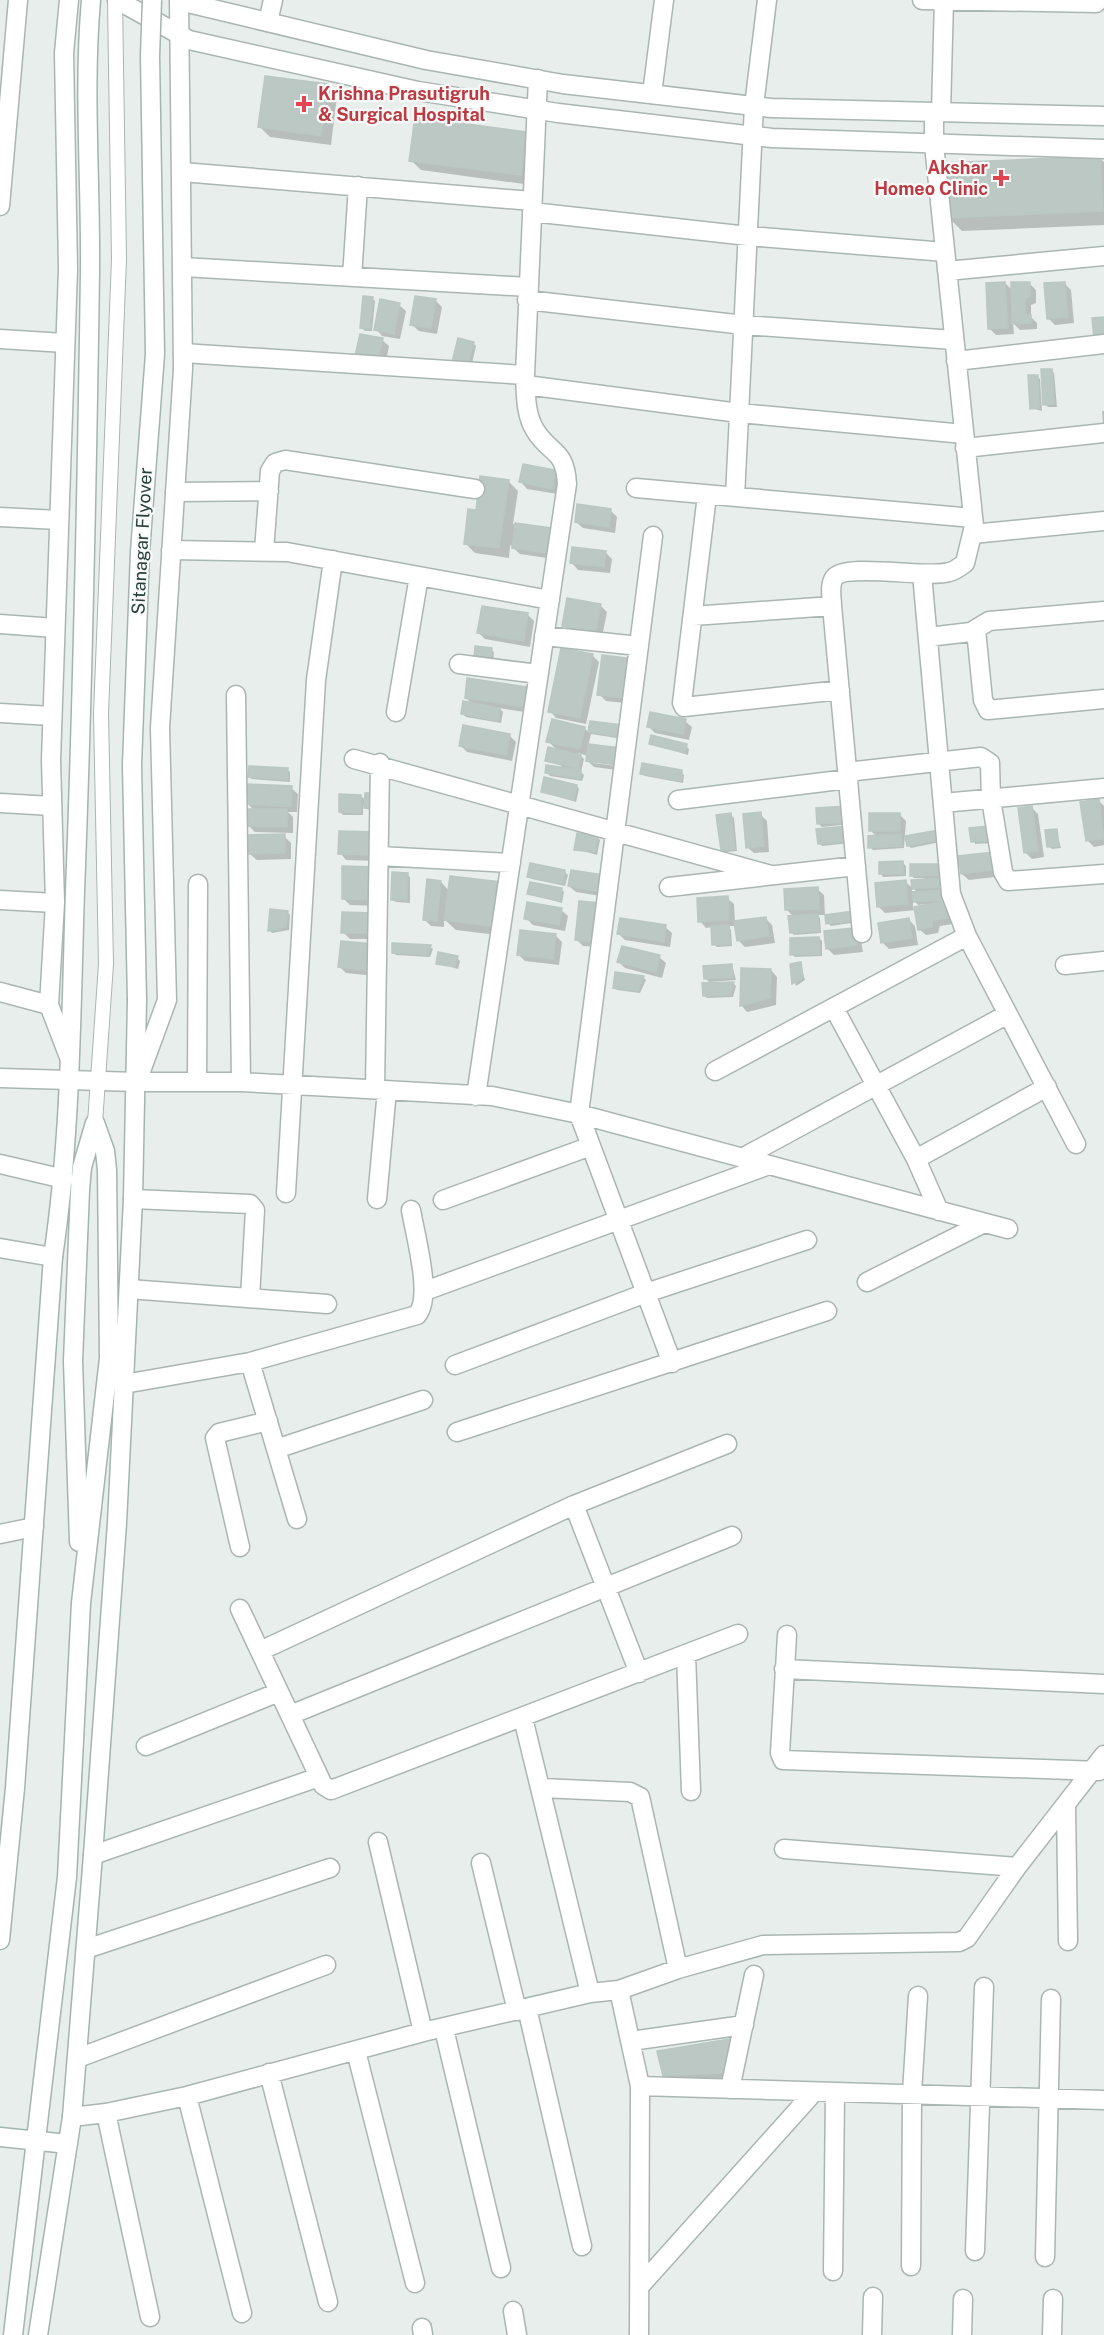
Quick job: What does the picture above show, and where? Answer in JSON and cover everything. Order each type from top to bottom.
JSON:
[{"type":"street","points":[[0,206],[6,72],[18,0]]},
{"type":"street","points":[[69,0],[64,53],[68,269],[52,716],[55,903],[50,1005],[69,1056]]},
{"type":"street","points":[[0,1940],[34,1527],[53,1257],[64,1179],[70,1078],[86,534],[90,256],[86,61],[91,0]]},
{"type":"street","points":[[116,0],[189,40],[418,91],[537,109],[754,136],[934,145],[1104,149]]},
{"type":"street","name":"Sitanagar Flyover","points":[[38,2335],[72,2117],[78,2058],[116,1535],[129,1289],[137,1082],[132,765],[140,552],[155,354],[150,56],[152,0]]},
{"type":"street","points":[[137,1082],[166,1000],[160,728],[183,353],[183,172],[179,0]]},
{"type":"street","points":[[184,0],[192,4],[426,60],[538,79],[652,94],[754,106],[1104,116]]},
{"type":"street","points":[[268,22],[273,0]]},
{"type":"street","points":[[652,94],[664,0]]},
{"type":"street","points":[[735,497],[754,106],[767,0]]},
{"type":"street","points":[[922,0],[1096,3]]},
{"type":"street","points":[[862,933],[832,606],[834,579],[842,573],[854,571],[922,574],[950,572],[965,563],[973,526],[934,145],[944,1]]},
{"type":"street","points":[[476,1096],[567,484],[566,466],[535,431],[528,413],[525,380],[538,79]]},
{"type":"street","points":[[183,172],[358,186],[748,236],[945,252]]},
{"type":"street","points":[[352,277],[358,186]]},
{"type":"street","points":[[947,271],[1104,256]]},
{"type":"street","points":[[183,267],[352,277],[528,293],[744,325],[954,340]]},
{"type":"street","points":[[0,339],[65,343]]},
{"type":"street","points":[[956,361],[1104,344]]},
{"type":"street","points":[[183,353],[525,380],[740,413],[965,441],[1104,433]]},
{"type":"street","points":[[264,551],[270,471],[275,463],[285,460],[475,489]]},
{"type":"street","points":[[636,488],[735,497],[973,526],[1104,521]]},
{"type":"street","points":[[175,492],[269,491]]},
{"type":"street","points":[[707,495],[682,703],[684,707],[840,690]]},
{"type":"street","points":[[0,516],[58,520]]},
{"type":"street","points":[[653,536],[579,1114],[672,1363]]},
{"type":"street","points":[[171,550],[264,551],[333,560],[550,600]]},
{"type":"street","points":[[286,1193],[316,680],[333,560]]},
{"type":"street","points":[[922,574],[951,894],[967,936],[1076,1144]]},
{"type":"street","points":[[396,712],[419,576]]},
{"type":"street","points":[[693,616],[832,606]]},
{"type":"street","points":[[928,637],[976,630],[989,621],[1104,611]]},
{"type":"street","points":[[0,624],[55,628]]},
{"type":"street","points":[[976,630],[983,700],[988,710],[1104,699]]},
{"type":"street","points":[[544,636],[639,646]]},
{"type":"street","points":[[459,664],[538,674]]},
{"type":"street","points":[[236,695],[241,1082]]},
{"type":"street","points":[[0,713],[52,716]]},
{"type":"street","points":[[678,800],[939,761],[981,757],[990,763],[991,799],[1003,872],[1008,881],[1018,883],[1104,874]]},
{"type":"street","points":[[354,759],[771,875]]},
{"type":"street","points":[[377,1199],[381,1090],[380,763]]},
{"type":"street","points":[[943,803],[1104,788]]},
{"type":"street","points":[[0,803],[52,806]]},
{"type":"street","points":[[379,856],[511,864]]},
{"type":"street","points":[[669,886],[856,866]]},
{"type":"street","points":[[197,1082],[198,884]]},
{"type":"street","points":[[0,900],[55,903]]},
{"type":"street","points":[[715,1071],[967,936]]},
{"type":"street","points":[[1065,965],[1104,961]]},
{"type":"street","points":[[0,992],[50,1005]]},
{"type":"street","points":[[834,1008],[916,1159],[939,1210]]},
{"type":"street","points":[[742,1158],[1008,1014]]},
{"type":"street","points":[[0,1078],[70,1078],[97,1082],[241,1082],[476,1096],[579,1114],[1008,1229]]},
{"type":"street","points":[[916,1159],[1047,1088]]},
{"type":"street","points":[[13,2335],[34,2141],[67,1877],[81,1603],[109,1358],[107,1170],[105,1151],[95,1123]]},
{"type":"street","points":[[81,1603],[73,1361],[82,1167],[95,1123]]},
{"type":"street","points":[[443,1200],[591,1146]]},
{"type":"street","points":[[0,1164],[64,1179]]},
{"type":"street","points":[[424,1291],[769,1165]]},
{"type":"street","points":[[133,1199],[250,1204],[255,1210],[250,1298]]},
{"type":"street","points":[[124,1384],[250,1362],[417,1316],[422,1310],[424,1291],[411,1210]]},
{"type":"street","points":[[867,1282],[984,1222]]},
{"type":"street","points":[[455,1365],[646,1293],[807,1240]]},
{"type":"street","points":[[0,1248],[53,1257]]},
{"type":"street","points":[[129,1289],[327,1304]]},
{"type":"street","points":[[457,1432],[827,1311]]},
{"type":"street","points":[[250,1362],[297,1519]]},
{"type":"street","points":[[276,1449],[423,1400]]},
{"type":"street","points":[[240,1547],[215,1438],[219,1433],[268,1421]]},
{"type":"street","points":[[260,1651],[574,1505],[727,1444]]},
{"type":"street","points":[[574,1505],[639,1673]]},
{"type":"street","points":[[0,1534],[34,1527]]},
{"type":"street","points":[[290,1715],[732,1536]]},
{"type":"street","points":[[240,1609],[319,1777],[328,1789],[336,1789],[738,1634]]},
{"type":"street","points":[[787,1635],[780,1753],[786,1761],[1098,1771]]},
{"type":"street","points":[[686,1654],[691,1791]]},
{"type":"street","points":[[784,1670],[1104,1684]]},
{"type":"street","points":[[146,1746],[279,1692]]},
{"type":"street","points":[[523,1718],[542,1788],[590,1993]]},
{"type":"street","points":[[72,2117],[106,2113],[187,2096],[423,2032],[590,1993],[619,1990],[678,1969],[763,1945],[959,1942],[967,1938],[1017,1867],[1066,1806],[1098,1771],[1104,1755]]},
{"type":"street","points":[[93,1855],[319,1777]]},
{"type":"street","points":[[542,1788],[630,1792],[640,1797],[678,1969]]},
{"type":"street","points":[[1066,1806],[1068,1941]]},
{"type":"street","points":[[378,1842],[423,2032]]},
{"type":"street","points":[[784,1849],[1017,1867]]},
{"type":"street","points":[[481,1863],[522,2010],[582,2246]]},
{"type":"street","points":[[86,1949],[330,1868]]},
{"type":"street","points":[[78,2058],[326,1965]]},
{"type":"street","points":[[730,2089],[754,1975]]},
{"type":"street","points":[[975,2251],[984,1987]]},
{"type":"street","points":[[619,1990],[640,2086],[639,2335]]},
{"type":"street","points":[[911,2266],[912,2093],[918,1996]]},
{"type":"street","points":[[1045,2258],[1051,1999]]},
{"type":"street","points":[[630,2041],[744,2025]]},
{"type":"street","points":[[444,2028],[501,2268]]},
{"type":"street","points":[[357,2051],[415,2283]]},
{"type":"street","points":[[269,2073],[328,2302]]},
{"type":"street","points":[[640,2086],[1104,2100]]},
{"type":"street","points":[[640,2286],[814,2092]]},
{"type":"street","points":[[833,2271],[835,2093]]},
{"type":"street","points":[[187,2096],[242,2313]]},
{"type":"street","points":[[106,2113],[150,2317]]},
{"type":"street","points":[[0,2137],[68,2144]]},
{"type":"street","points":[[872,2335],[873,2297]]},
{"type":"street","points":[[962,2335],[963,2299]]},
{"type":"street","points":[[1052,2335],[1053,2299]]},
{"type":"street","points":[[513,2311],[517,2335]]},
{"type":"lane","points":[[95,1123],[106,964],[100,714],[119,259],[116,0]]},
{"type":"building","points":[[265,76],[328,84],[321,136],[258,127]]},
{"type":"building","points":[[415,117],[526,132],[521,175],[409,161]]},
{"type":"building","points":[[1100,156],[1103,211],[947,218],[944,163]]},
{"type":"building","points":[[1005,282],[1008,328],[988,329],[986,283]]},
{"type":"building","points":[[1011,282],[1030,282],[1030,296],[1025,299],[1025,315],[1031,315],[1031,323],[1012,324]]},
{"type":"building","points":[[1065,282],[1068,317],[1047,319],[1044,283]]},
{"type":"building","points":[[363,296],[373,297],[370,329],[360,328]]},
{"type":"building","points":[[415,296],[436,299],[431,328],[410,325]]},
{"type":"building","points":[[380,299],[400,303],[394,334],[374,330]]},
{"type":"building","points":[[1104,317],[1104,338],[1094,339],[1092,318]]},
{"type":"building","points":[[360,334],[383,338],[378,361],[355,356]]},
{"type":"building","points":[[458,338],[474,342],[468,366],[452,362]]},
{"type":"building","points":[[1041,369],[1052,369],[1054,404],[1043,405]]},
{"type":"building","points":[[1028,375],[1038,375],[1039,408],[1030,409]]},
{"type":"building","points":[[523,464],[555,470],[552,489],[519,482]]},
{"type":"building","points":[[480,476],[509,480],[499,548],[464,544],[468,509],[476,510]]},
{"type":"building","points":[[577,504],[611,509],[609,527],[575,522]]},
{"type":"building","points":[[515,523],[551,528],[548,553],[512,548]]},
{"type":"building","points":[[572,547],[606,551],[604,567],[570,563]]},
{"type":"building","points":[[567,598],[601,604],[596,631],[562,626]]},
{"type":"building","points":[[482,606],[528,613],[524,641],[477,633]]},
{"type":"building","points":[[475,646],[492,648],[491,660],[474,658]]},
{"type":"building","points":[[561,648],[593,654],[580,718],[548,712]]},
{"type":"building","points":[[602,655],[633,659],[628,698],[597,695]]},
{"type":"building","points":[[467,678],[527,687],[525,707],[465,698]]},
{"type":"building","points":[[463,701],[500,708],[498,721],[461,714]]},
{"type":"building","points":[[650,712],[686,719],[683,734],[647,727]]},
{"type":"building","points":[[552,719],[585,727],[580,749],[546,742]]},
{"type":"building","points":[[590,721],[622,725],[620,737],[588,732]]},
{"type":"building","points":[[463,725],[510,734],[506,755],[459,746]]},
{"type":"building","points":[[651,735],[687,744],[685,753],[649,744]]},
{"type":"building","points":[[588,744],[620,748],[618,765],[586,761]]},
{"type":"building","points":[[548,747],[581,755],[578,768],[545,761]]},
{"type":"building","points":[[642,763],[682,770],[681,781],[640,774]]},
{"type":"building","points":[[546,765],[581,770],[580,779],[545,773]]},
{"type":"building","points":[[249,766],[288,768],[288,780],[248,777]]},
{"type":"building","points":[[544,777],[577,785],[574,800],[541,792]]},
{"type":"building","points":[[247,784],[292,786],[291,807],[246,804]]},
{"type":"building","points":[[365,793],[375,793],[374,809],[364,808]]},
{"type":"building","points":[[339,794],[361,795],[361,813],[339,812]]},
{"type":"building","points":[[1099,799],[1104,839],[1086,841],[1080,802]]},
{"type":"building","points":[[847,806],[848,822],[817,824],[816,808]]},
{"type":"building","points":[[1032,806],[1038,851],[1024,853],[1018,808]]},
{"type":"building","points":[[247,809],[287,809],[287,827],[247,826]]},
{"type":"building","points":[[761,812],[764,846],[746,848],[743,814]]},
{"type":"building","points":[[731,813],[735,849],[721,850],[716,815]]},
{"type":"building","points":[[869,813],[900,813],[900,831],[869,831]]},
{"type":"building","points":[[847,826],[849,841],[818,844],[816,829]]},
{"type":"building","points":[[989,826],[991,841],[971,842],[969,828]]},
{"type":"building","points":[[1057,829],[1059,846],[1047,847],[1045,830]]},
{"type":"building","points":[[939,830],[938,840],[907,846],[905,836]]},
{"type":"building","points":[[339,831],[373,832],[372,855],[338,854]]},
{"type":"building","points":[[577,833],[598,836],[595,852],[574,850]]},
{"type":"building","points":[[285,834],[285,853],[249,854],[248,835]]},
{"type":"building","points":[[901,834],[902,846],[868,848],[868,836]]},
{"type":"building","points":[[994,852],[997,869],[961,874],[958,856]]},
{"type":"building","points":[[903,861],[904,874],[879,874],[879,862]]},
{"type":"building","points":[[530,863],[565,870],[563,884],[527,877]]},
{"type":"building","points":[[910,864],[943,864],[943,875],[910,876]]},
{"type":"building","points":[[342,866],[375,867],[374,900],[342,899]]},
{"type":"building","points":[[571,870],[603,875],[601,892],[568,886]]},
{"type":"building","points":[[392,872],[408,873],[407,900],[391,900]]},
{"type":"building","points":[[450,876],[501,882],[495,927],[444,920]]},
{"type":"building","points":[[942,878],[942,887],[912,889],[911,880]]},
{"type":"building","points":[[427,879],[441,881],[437,921],[423,920]]},
{"type":"building","points":[[906,880],[908,904],[877,907],[875,883]]},
{"type":"building","points":[[530,882],[562,888],[560,901],[527,894]]},
{"type":"building","points":[[818,887],[819,909],[785,910],[784,889]]},
{"type":"building","points":[[942,890],[943,900],[913,902],[912,892]]},
{"type":"building","points":[[728,896],[729,920],[698,922],[697,898]]},
{"type":"building","points":[[579,901],[600,903],[596,942],[575,940]]},
{"type":"building","points":[[945,901],[948,918],[933,920],[932,927],[918,930],[914,907]]},
{"type":"building","points":[[527,902],[562,908],[559,925],[524,919]]},
{"type":"building","points":[[270,909],[288,911],[286,927],[268,931]]},
{"type":"building","points":[[854,911],[855,920],[826,924],[825,915]]},
{"type":"building","points":[[342,912],[373,913],[372,933],[341,933]]},
{"type":"building","points":[[818,914],[819,931],[790,933],[788,916]]},
{"type":"building","points":[[766,917],[769,936],[737,941],[734,921]]},
{"type":"building","points":[[620,918],[666,925],[664,942],[617,934]]},
{"type":"building","points":[[909,918],[912,938],[881,943],[878,923]]},
{"type":"building","points":[[729,925],[730,944],[712,945],[711,926]]},
{"type":"building","points":[[854,928],[857,945],[826,949],[824,931]]},
{"type":"building","points":[[520,930],[556,934],[553,959],[517,955]]},
{"type":"building","points":[[819,937],[820,954],[790,955],[790,938]]},
{"type":"building","points":[[341,941],[373,944],[370,971],[338,967]]},
{"type":"building","points":[[392,943],[431,945],[428,955],[392,953]]},
{"type":"building","points":[[622,946],[660,955],[656,972],[617,962]]},
{"type":"building","points":[[438,952],[458,956],[455,967],[436,964]]},
{"type":"building","points":[[801,962],[803,977],[792,984],[790,964]]},
{"type":"building","points":[[732,964],[733,977],[704,979],[703,966]]},
{"type":"building","points":[[741,968],[771,969],[770,998],[740,1006]]},
{"type":"building","points":[[615,972],[644,976],[638,991],[613,988]]},
{"type":"building","points":[[734,982],[730,995],[703,996],[702,983]]},
{"type":"building","points":[[730,2039],[725,2073],[663,2076],[657,2051]]},
{"type":"place","name":"Krishna Prasutigruh & Surgical Hospital","points":[[304,104]]},
{"type":"place","name":"Akshar Homeo Clinic","points":[[1001,178]]}]
